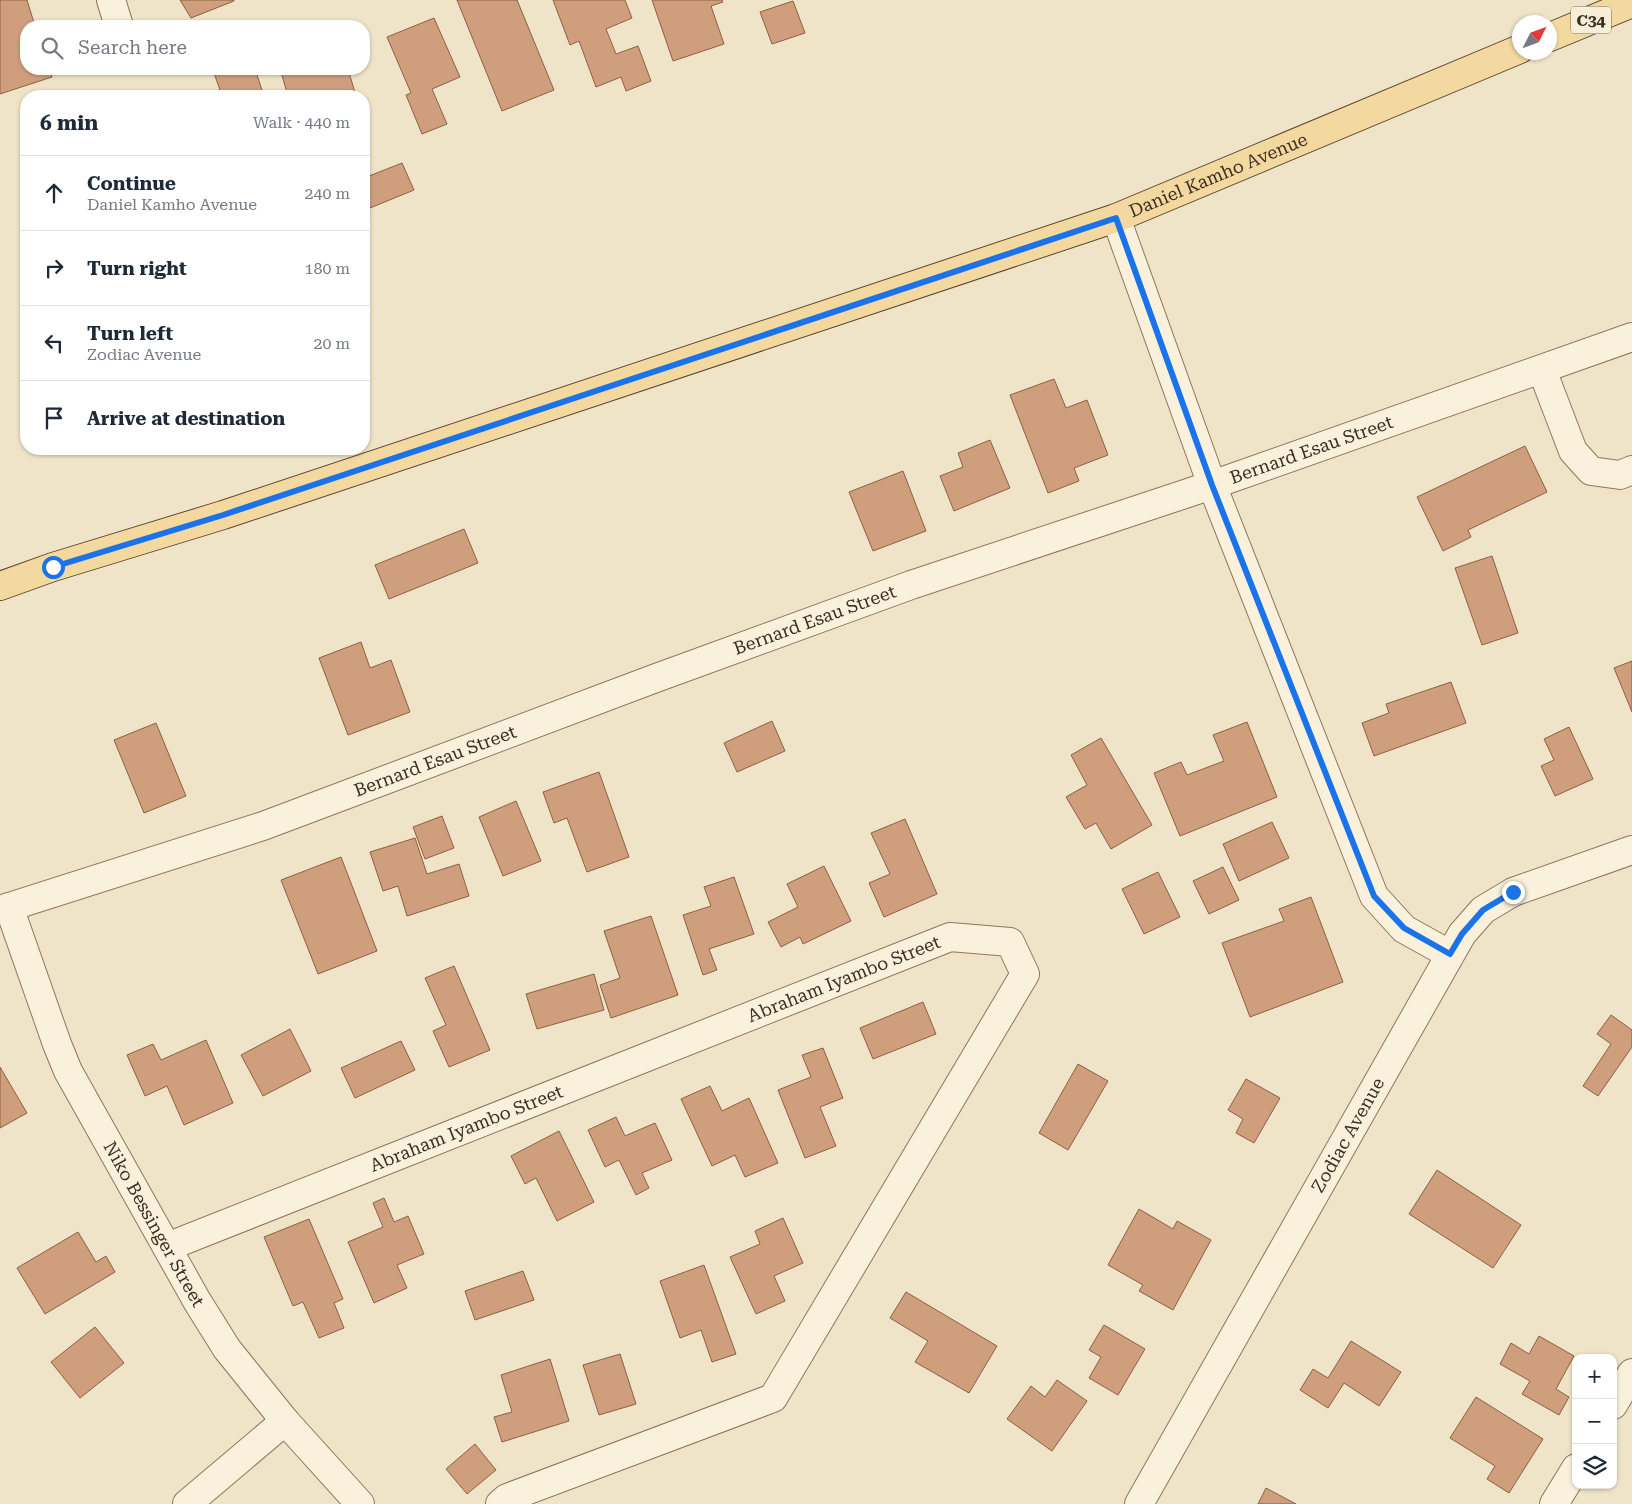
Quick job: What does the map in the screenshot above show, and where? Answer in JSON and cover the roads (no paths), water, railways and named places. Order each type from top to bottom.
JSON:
[{"type":"main road","name":"C34","points":[[1557,34],[1632,2]]},
{"type":"main road","name":"Daniel Kamho Avenue","points":[[0,586],[53,567],[223,515],[1116,218],[1512,52]]},
{"type":"street","points":[[111,0],[117,20]]},
{"type":"street","points":[[1116,218],[1212,485],[1374,896],[1404,928],[1450,954]]},
{"type":"street","name":"Bernard Esau Street","points":[[5,908],[263,826],[656,678],[911,585],[1212,485],[1632,337]]},
{"type":"street","points":[[1542,370],[1573,451],[1591,471],[1620,475],[1632,470]]},
{"type":"street","name":"Zodiac Avenue","points":[[1139,1504],[1462,934],[1483,910],[1513,892],[1632,850]]},
{"type":"street","name":"Niko Bessinger Street","points":[[5,908],[68,1071],[196,1301],[227,1349],[284,1421],[360,1504]]},
{"type":"street","name":"Abraham Iyambo Street","points":[[167,1247],[950,937],[1010,942],[1025,974],[774,1398],[508,1498],[500,1504]]},
{"type":"street","points":[[1617,1399],[1632,1373]]},
{"type":"street","points":[[187,1504],[284,1421]]},
{"type":"street","points":[[1554,1504],[1572,1475]]}]
